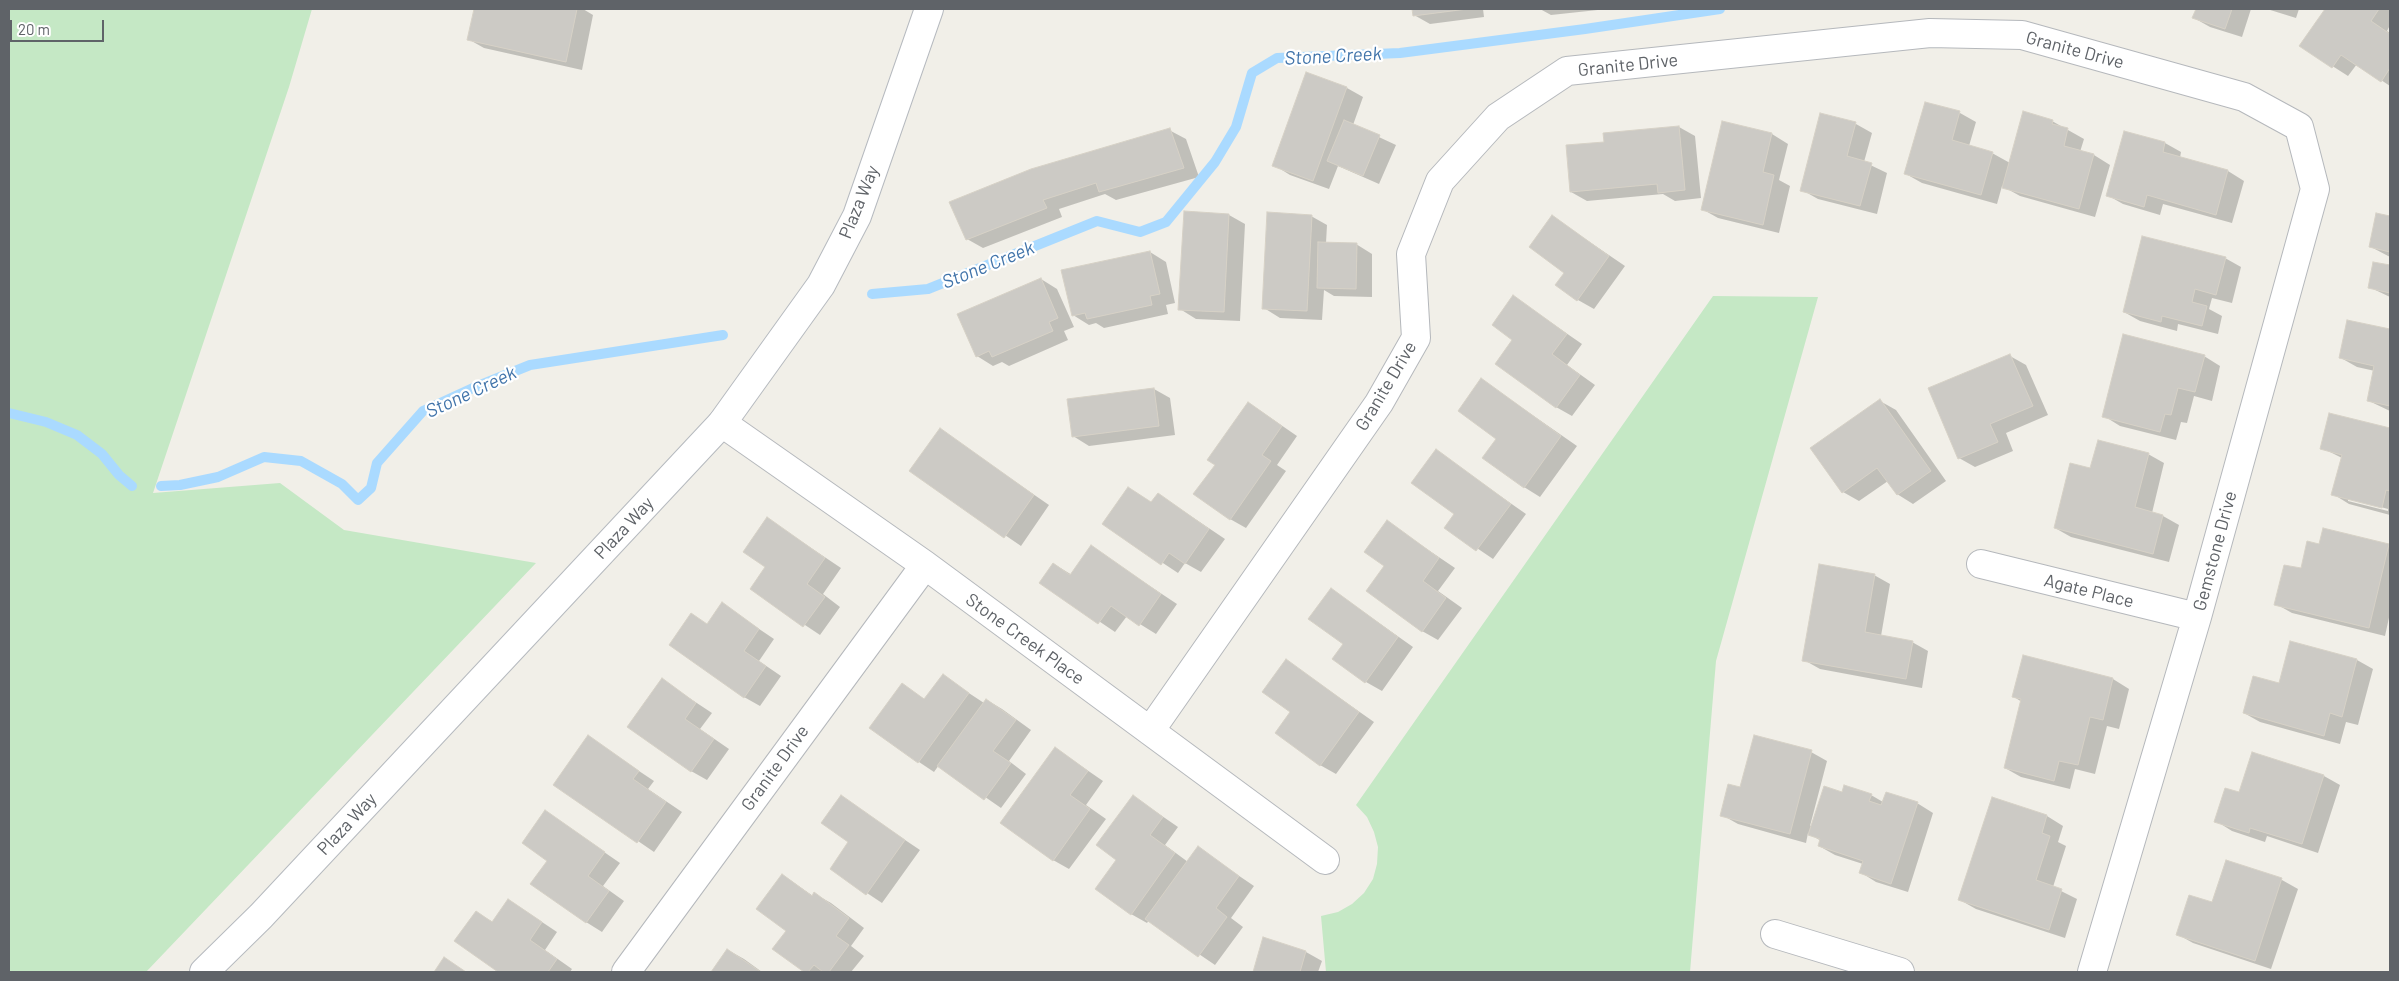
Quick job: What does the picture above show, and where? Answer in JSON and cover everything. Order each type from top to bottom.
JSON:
[{"type":"street","name":"Plaza Way","points":[[204,972],[267,909],[722,423],[821,285],[857,216],[929,9]]},
{"type":"street","name":"Granite Drive","points":[[1150,731],[1379,403],[1416,338],[1411,254],[1440,181],[1498,117],[1567,71],[1930,33],[2022,35],[2244,97],[2299,127]]},
{"type":"street","name":"Gemstone Drive","points":[[2092,972],[2197,617],[2315,189],[2299,127]]},
{"type":"street","name":"Stone Creek Place","points":[[722,423],[925,565],[1325,860]]},
{"type":"street","name":"Agate Place","points":[[1981,564],[2197,617]]},
{"type":"street","name":"Granite Drive","points":[[626,972],[925,565]]},
{"type":"street","points":[[1775,934],[1900,972]]},
{"type":"green space","points":[[9,9],[312,9],[289,87],[153,493],[280,483],[344,530],[536,563],[146,972],[9,972]]},
{"type":"green space","points":[[1713,296],[1818,297],[1716,661],[1690,972],[1326,972],[1321,916],[1338,912],[1352,904],[1364,893],[1373,879],[1377,864],[1378,847],[1374,832],[1367,817],[1356,805]]},
{"type":"building","points":[[474,9],[577,9],[566,62],[467,40]]},
{"type":"building","points":[[1412,9],[1467,9],[1413,16]]},
{"type":"building","points":[[2196,9],[2232,9],[2225,29],[2192,18]]},
{"type":"building","points":[[2325,9],[2379,9],[2371,21],[2390,34],[2390,68],[2381,82],[2341,55],[2332,68],[2299,46]]},
{"type":"building","points":[[1306,72],[1347,87],[1313,181],[1272,166]]},
{"type":"building","points":[[1925,102],[1960,111],[1952,140],[1993,152],[1981,195],[1904,174]]},
{"type":"building","points":[[2023,111],[2053,120],[2052,124],[2068,128],[2064,146],[2094,154],[2079,209],[2002,188]]},
{"type":"building","points":[[1820,113],[1856,122],[1847,156],[1872,163],[1860,206],[1800,191]]},
{"type":"building","points":[[1344,120],[1380,135],[1363,176],[1327,161]]},
{"type":"building","points":[[1722,121],[1772,133],[1763,172],[1774,175],[1763,225],[1701,210]]},
{"type":"building","points":[[1679,126],[1685,190],[1658,193],[1657,184],[1570,192],[1566,145],[1604,142],[1603,133]]},
{"type":"building","points":[[1170,128],[1184,168],[1099,192],[1096,183],[1043,200],[1047,208],[966,240],[949,202],[1031,169]]},
{"type":"building","points":[[2124,131],[2165,142],[2163,152],[2228,170],[2216,215],[2147,195],[2144,207],[2106,196]]},
{"type":"building","points":[[1184,211],[1229,214],[1224,312],[1178,310]]},
{"type":"building","points":[[1267,212],[1312,215],[1307,311],[1262,309]]},
{"type":"building","points":[[2376,213],[2390,216],[2390,252],[2369,247]]},
{"type":"building","points":[[1552,215],[1609,256],[1577,301],[1555,285],[1564,273],[1529,247]]},
{"type":"building","points":[[2142,236],[2226,257],[2216,295],[2195,289],[2192,302],[2207,306],[2202,326],[2162,316],[2161,322],[2123,312]]},
{"type":"building","points":[[1318,242],[1357,243],[1356,289],[1317,288]]},
{"type":"building","points":[[1150,251],[1160,294],[1150,296],[1152,305],[1087,319],[1085,313],[1072,316],[1061,270]]},
{"type":"building","points":[[2373,262],[2390,265],[2390,293],[2368,288]]},
{"type":"building","points":[[1041,278],[1058,318],[1049,322],[1053,331],[992,357],[989,351],[976,357],[957,314]]},
{"type":"building","points":[[1513,295],[1567,334],[1552,354],[1580,375],[1556,408],[1495,364],[1512,340],[1492,325]]},
{"type":"building","points":[[2347,320],[2390,329],[2390,406],[2367,401],[2374,366],[2339,358]]},
{"type":"building","points":[[2123,334],[2205,355],[2195,392],[2178,388],[2171,415],[2165,414],[2160,432],[2102,417]]},
{"type":"building","points":[[2010,354],[2033,406],[1990,424],[1998,442],[1958,459],[1928,388]]},
{"type":"building","points":[[1481,378],[1561,436],[1524,488],[1482,458],[1496,439],[1458,411]]},
{"type":"building","points":[[1154,388],[1159,426],[1072,437],[1067,399]]},
{"type":"building","points":[[1880,399],[1931,471],[1897,495],[1877,468],[1842,493],[1810,448]]},
{"type":"building","points":[[1248,402],[1282,426],[1262,455],[1271,461],[1230,520],[1193,494],[1215,465],[1207,460]]},
{"type":"building","points":[[2329,413],[2390,428],[2390,491],[2386,490],[2382,508],[2331,495],[2342,455],[2320,449]]},
{"type":"building","points":[[940,428],[1034,495],[1004,538],[909,471]]},
{"type":"building","points":[[2098,440],[2149,453],[2135,507],[2163,515],[2153,554],[2054,528],[2070,463],[2090,468]]},
{"type":"building","points":[[1436,449],[1511,504],[1476,551],[1444,528],[1454,514],[1411,483]]},
{"type":"building","points":[[1128,487],[1151,502],[1158,493],[1209,529],[1185,564],[1169,553],[1161,565],[1102,524]]},
{"type":"building","points":[[767,517],[825,558],[807,584],[825,597],[803,627],[750,589],[765,567],[743,552]]},
{"type":"building","points":[[1387,520],[1439,558],[1423,581],[1446,598],[1422,632],[1366,591],[1384,566],[1364,552]]},
{"type":"building","points":[[2323,528],[2389,544],[2369,628],[2274,605],[2284,565],[2301,568],[2307,541],[2319,544]]},
{"type":"building","points":[[1091,545],[1161,594],[1139,626],[1111,606],[1098,624],[1039,583],[1053,563],[1070,575]]},
{"type":"building","points":[[1819,564],[1875,574],[1865,632],[1913,641],[1906,679],[1802,661]]},
{"type":"building","points":[[1331,588],[1398,637],[1365,683],[1332,659],[1343,644],[1308,619]]},
{"type":"building","points":[[722,602],[759,629],[744,651],[766,666],[744,698],[669,645],[691,613],[707,624]]},
{"type":"building","points":[[2290,641],[2357,659],[2342,717],[2330,713],[2324,736],[2243,713],[2253,676],[2279,683]]},
{"type":"building","points":[[2023,655],[2113,678],[2103,720],[2090,717],[2078,765],[2059,761],[2054,781],[2004,768],[2021,699],[2012,697]]},
{"type":"building","points":[[1286,659],[1359,712],[1320,766],[1275,733],[1290,712],[1262,692]]},
{"type":"building","points":[[943,674],[969,693],[918,763],[869,728],[902,683],[924,699]]},
{"type":"building","points":[[662,678],[696,703],[685,719],[714,739],[691,772],[627,727]]},
{"type":"building","points":[[986,699],[1016,720],[993,751],[1011,763],[984,800],[937,766]]},
{"type":"building","points":[[588,735],[639,771],[633,779],[666,802],[637,843],[553,785]]},
{"type":"building","points":[[1754,735],[1812,750],[1790,834],[1720,816],[1728,784],[1740,787]]},
{"type":"building","points":[[1055,747],[1088,771],[1070,795],[1090,809],[1053,861],[1000,823]]},
{"type":"building","points":[[2252,752],[2324,775],[2302,844],[2250,828],[2249,833],[2214,822],[2225,788],[2239,792]]},
{"type":"building","points":[[1844,785],[1872,794],[1869,801],[1881,805],[1886,792],[1918,802],[1891,884],[1859,873],[1863,861],[1818,846],[1820,839],[1808,835],[1824,786],[1842,792]]},
{"type":"building","points":[[841,795],[905,840],[866,895],[830,869],[848,842],[821,823]]},
{"type":"building","points":[[1133,795],[1163,817],[1150,835],[1175,853],[1131,915],[1095,889],[1116,860],[1096,845]]},
{"type":"building","points":[[1992,797],[2047,815],[2042,833],[2050,836],[2036,880],[2062,889],[2049,930],[1958,900]]},
{"type":"building","points":[[545,810],[605,852],[588,876],[609,891],[586,923],[530,884],[547,861],[522,843]]},
{"type":"building","points":[[1198,846],[1239,876],[1216,908],[1227,917],[1198,957],[1145,919]]},
{"type":"building","points":[[2226,860],[2282,878],[2255,961],[2176,935],[2189,895],[2212,902]]},
{"type":"building","points":[[782,874],[812,896],[814,892],[849,918],[836,936],[849,945],[829,972],[823,972],[814,965],[808,972],[804,972],[772,949],[786,931],[756,909]]},
{"type":"building","points":[[508,899],[542,922],[530,940],[557,959],[548,972],[498,972],[454,941],[476,911],[492,922]]},
{"type":"building","points":[[1263,937],[1306,951],[1300,972],[1253,972]]},
{"type":"building","points":[[727,949],[761,972],[711,972]]},
{"type":"building","points":[[444,957],[466,972],[434,972]]},
{"type":"waterway","name":"Stone Creek","points":[[872,294],[928,289],[1097,221],[1140,232],[1166,222],[1215,162],[1236,127],[1252,73],[1277,58],[1400,53],[1720,9]]},
{"type":"waterway","name":"Stone Creek","points":[[161,486],[180,485],[218,477],[264,457],[301,461],[342,484],[358,500],[371,488],[377,463],[423,411],[473,388],[530,365],[723,335]]},
{"type":"waterway","name":"Stone Creek","points":[[9,413],[46,422],[77,435],[102,454],[119,475],[132,486]]}]
